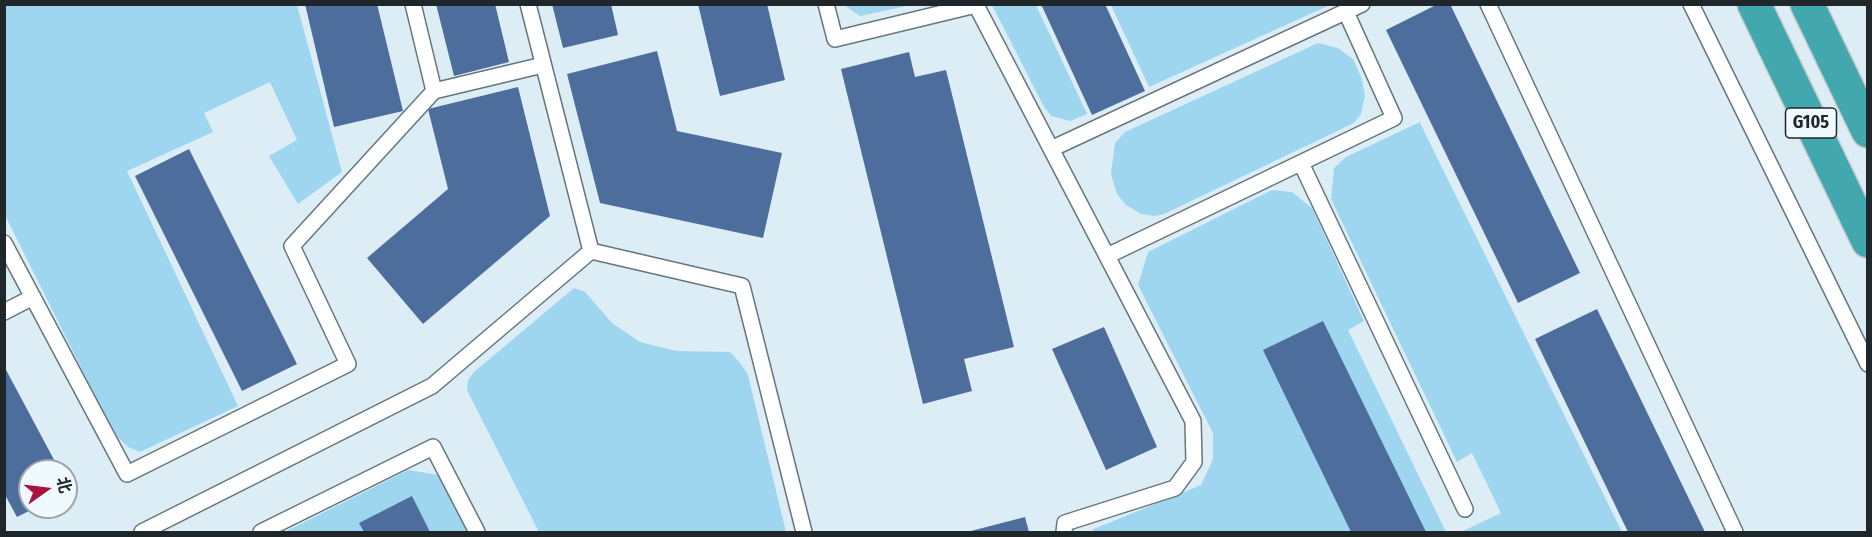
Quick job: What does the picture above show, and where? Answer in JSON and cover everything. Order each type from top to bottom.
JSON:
[{"type":"highway","name":"G105","points":[[1754,4],[1868,241]]},
{"type":"highway","name":"G105","points":[[1807,4],[1868,131]]},
{"type":"lane","points":[[412,4],[434,91]]},
{"type":"lane","points":[[528,4],[591,251]]},
{"type":"lane","points":[[826,4],[835,39],[976,5],[1193,421],[1194,462],[1175,488],[1065,523],[1064,532]]},
{"type":"lane","points":[[1051,149],[1362,4]]},
{"type":"lane","points":[[1488,4],[1735,532]]},
{"type":"lane","points":[[1692,4],[1868,364]]},
{"type":"lane","points":[[1107,256],[1394,118],[1346,12]]},
{"type":"lane","points":[[4,243],[127,474],[348,364],[292,246],[434,91],[543,65]]},
{"type":"lane","points":[[1301,163],[1465,509]]},
{"type":"lane","points":[[142,532],[432,386],[591,251]]},
{"type":"lane","points":[[591,251],[742,286],[804,532]]},
{"type":"lane","points":[[4,312],[33,297]]},
{"type":"lane","points":[[261,532],[433,447],[477,532]]},
{"type":"shaded area","points":[[5,4],[297,5],[342,172],[298,204],[269,156],[297,140],[270,82],[204,113],[213,132],[127,171],[238,406],[140,452],[128,447],[114,434],[5,215]]},
{"type":"shaded area","points":[[844,5],[911,5],[860,16]]},
{"type":"shaded area","points":[[992,5],[1036,5],[1087,114],[1070,121],[1051,116],[1043,105]]},
{"type":"shaded area","points":[[1111,5],[1330,5],[1149,87]]},
{"type":"shaded area","points":[[1318,43],[1338,48],[1353,59],[1362,79],[1365,96],[1361,114],[1354,123],[1164,214],[1155,216],[1141,214],[1126,205],[1117,194],[1111,174],[1115,143],[1125,132]]},
{"type":"shaded area","points":[[1420,122],[1622,532],[1461,532],[1501,513],[1472,453],[1457,462],[1331,199],[1334,168],[1346,157]]},
{"type":"shaded area","points":[[1272,190],[1292,192],[1312,208],[1364,321],[1348,330],[1446,532],[1092,532],[1094,529],[1201,485],[1213,459],[1213,433],[1138,285],[1148,252]]},
{"type":"shaded area","points":[[574,288],[585,292],[612,323],[640,342],[676,351],[730,352],[741,364],[748,375],[786,532],[539,532],[467,390],[468,380],[474,372]]},
{"type":"shaded area","points":[[408,470],[439,475],[468,532],[285,532]]},
{"type":"building","points":[[305,4],[377,4],[403,111],[334,127]]},
{"type":"building","points":[[436,4],[495,4],[509,62],[454,76]]},
{"type":"building","points":[[552,4],[611,4],[618,35],[563,48]]},
{"type":"building","points":[[698,4],[767,4],[785,80],[720,96]]},
{"type":"building","points":[[1041,4],[1105,4],[1145,91],[1092,115]]},
{"type":"building","points":[[1438,4],[1450,4],[1580,273],[1518,303],[1386,30]]},
{"type":"building","points":[[657,51],[677,131],[782,153],[763,238],[600,203],[567,74]]},
{"type":"building","points":[[909,52],[915,77],[946,70],[1014,347],[964,359],[972,391],[923,404],[841,69]]},
{"type":"building","points":[[518,87],[550,216],[423,324],[367,258],[448,189],[428,109]]},
{"type":"building","points":[[189,149],[297,364],[242,391],[135,176]]},
{"type":"building","points":[[1597,309],[1705,532],[1628,532],[1535,339]]},
{"type":"building","points":[[1323,321],[1426,532],[1351,532],[1263,350]]},
{"type":"building","points":[[1104,327],[1157,447],[1106,470],[1052,349]]},
{"type":"building","points":[[4,366],[54,459],[18,459],[18,516],[4,493]]},
{"type":"building","points":[[412,496],[430,532],[364,532],[359,523]]},
{"type":"building","points":[[1025,517],[1029,532],[967,532]]}]
